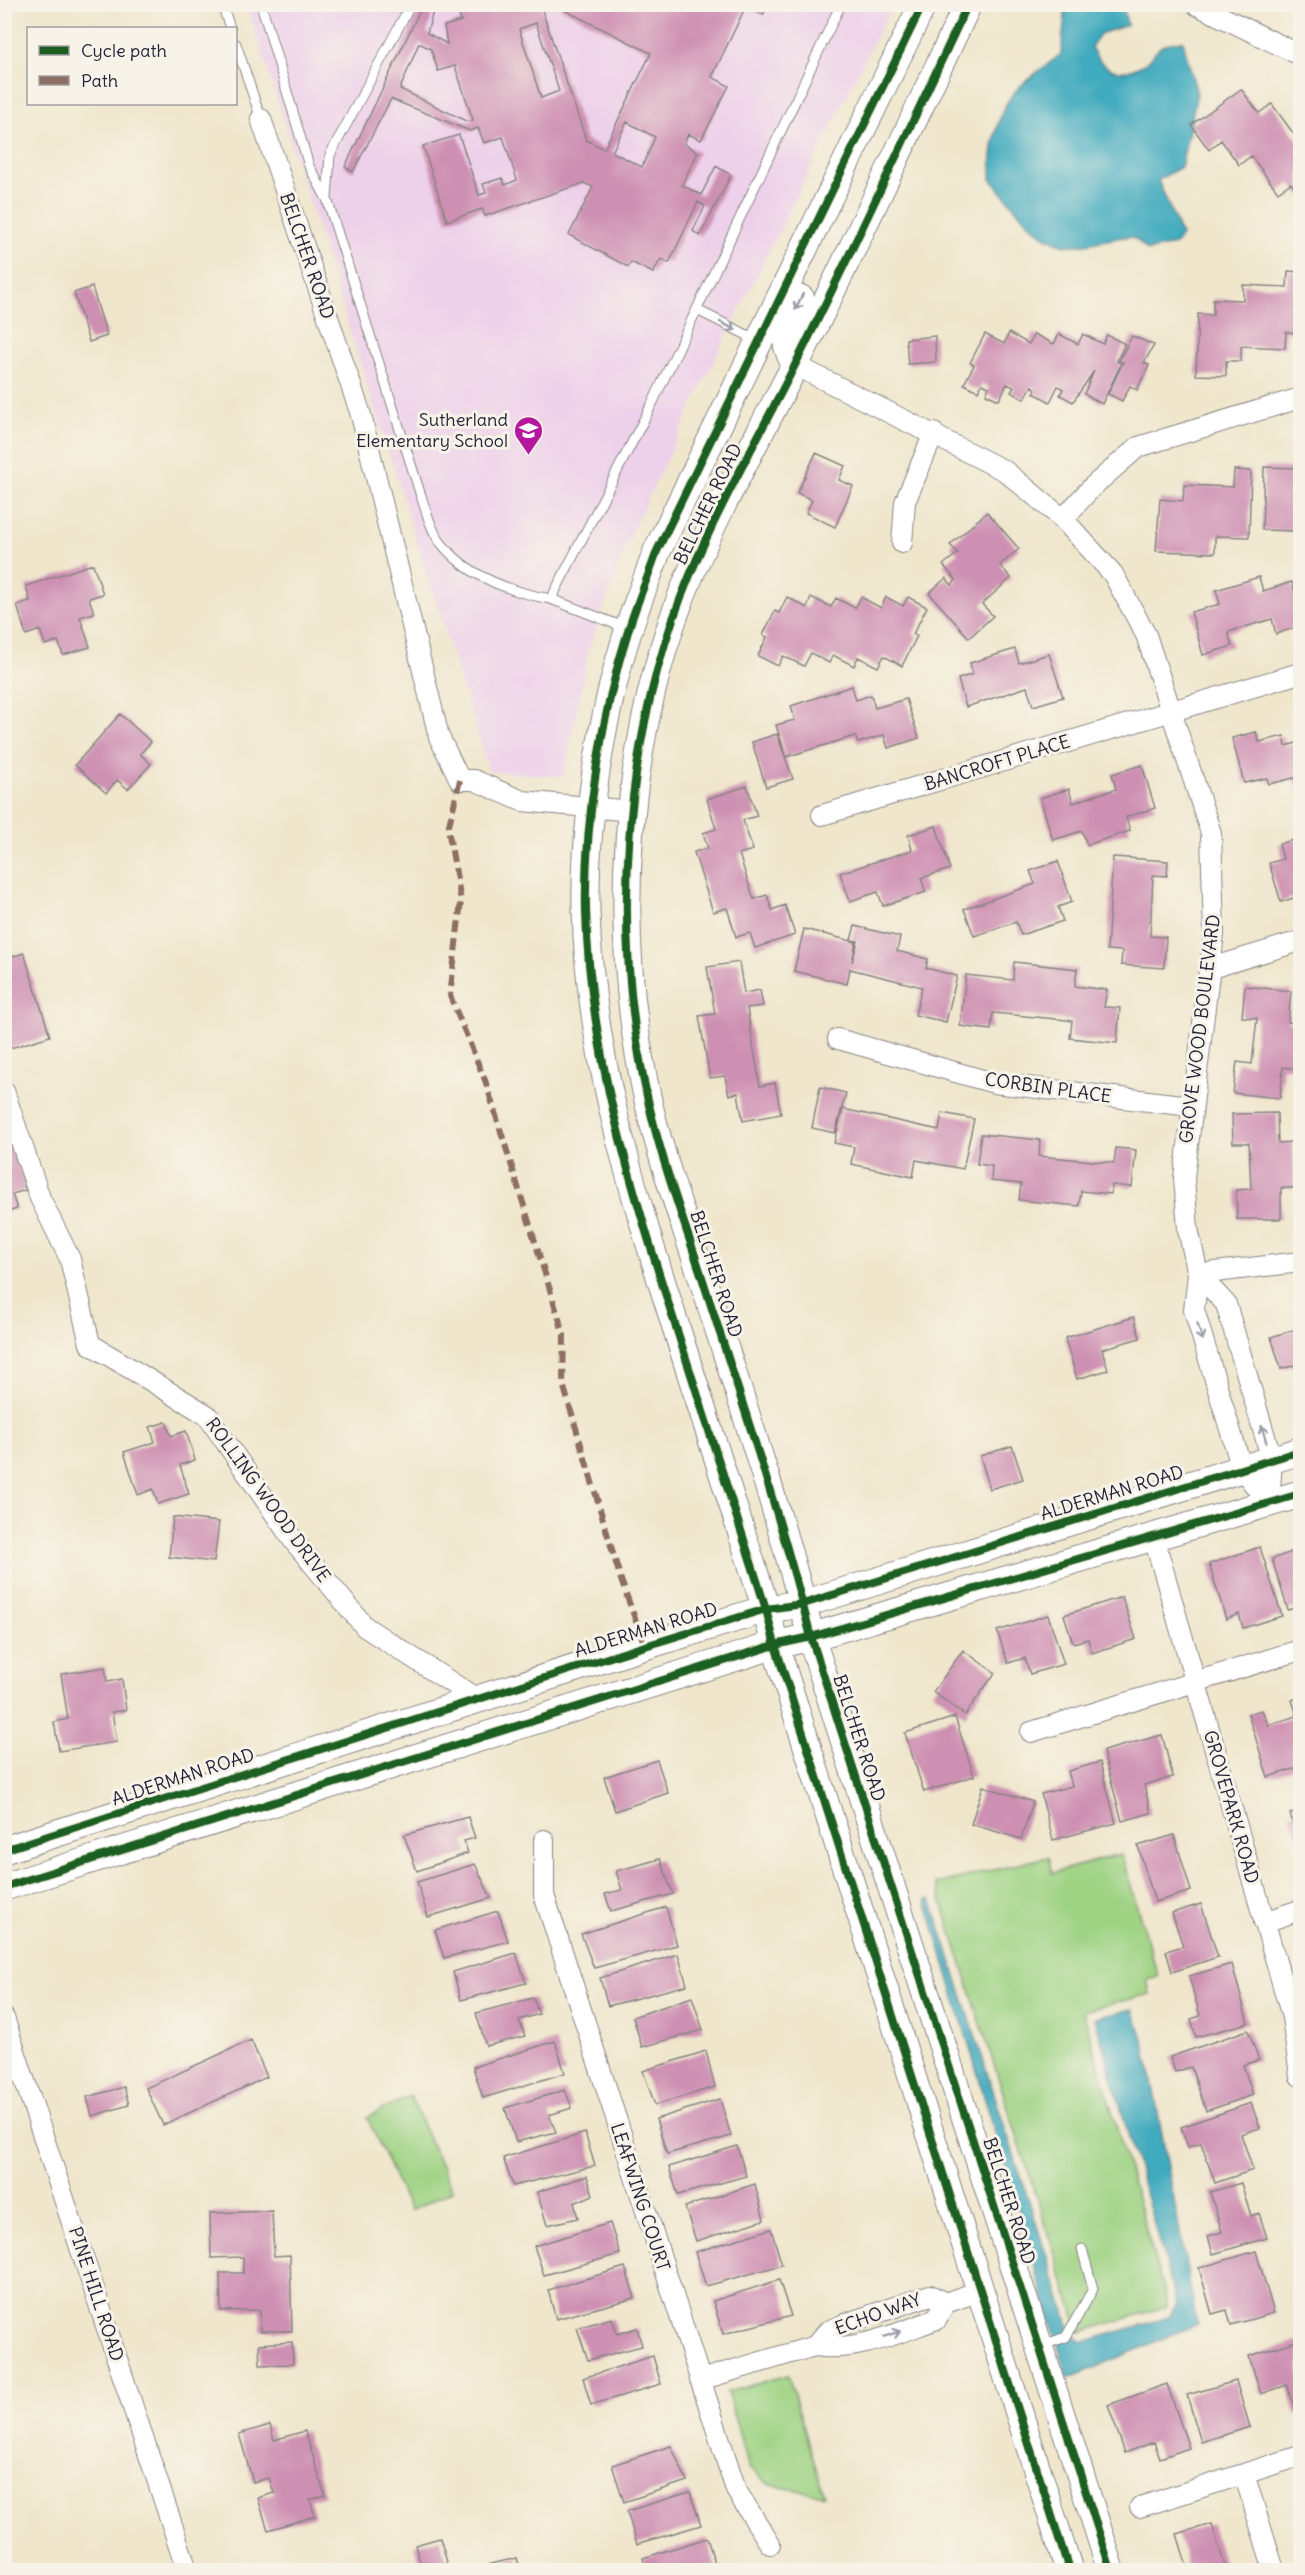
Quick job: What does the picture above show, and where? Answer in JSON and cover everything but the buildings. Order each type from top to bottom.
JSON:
[{"type":"main road","name":"BELCHER ROAD","points":[[923,4],[657,551],[628,629],[611,697],[592,806],[586,909],[601,1065],[619,1145],[1069,2571]]},
{"type":"main road","name":"BELCHER ROAD","points":[[968,4],[795,365],[690,575],[666,642],[640,750],[632,811],[627,922],[635,1022],[649,1105],[785,1538],[811,1637],[1111,2571]]},
{"type":"main road","points":[[795,365],[785,343],[785,332],[827,242],[839,204],[844,168]]},
{"type":"main road","points":[[628,629],[666,642]]},
{"type":"main road","name":"ALDERMAN ROAD","points":[[4,1850],[766,1609],[803,1604],[1300,1451]]},
{"type":"main road","points":[[4,1887],[775,1645],[811,1637],[1300,1494]]},
{"type":"main road","points":[[980,2291],[1018,2278]]},
{"type":"street","points":[[1195,4],[1300,55]]},
{"type":"street","name":"BELCHER ROAD","points":[[261,119],[361,415],[439,737],[460,780],[474,780],[522,801],[632,811]]},
{"type":"street","name":"GROVE WOOD BOULEVARD","points":[[795,365],[934,433],[1005,471],[1063,519],[1113,574],[1146,634],[1211,833],[1215,901],[1214,934],[1191,1106],[1184,1178],[1188,1229],[1198,1274],[1194,1311],[1242,1469],[1269,1504]]},
{"type":"street","points":[[1063,519],[1092,487],[1138,447],[1300,398]]},
{"type":"street","points":[[902,543],[905,502],[934,433]]},
{"type":"street","name":"BANCROFT PLACE","points":[[822,815],[1300,673]]},
{"type":"street","points":[[1208,969],[1300,941]]},
{"type":"street","name":"CORBIN PLACE","points":[[838,1039],[994,1083],[1191,1106]]},
{"type":"street","name":"ROLLING WOOD DRIVE","points":[[4,1091],[40,1198],[70,1259],[90,1344],[207,1415],[293,1540],[364,1627],[477,1699]]},
{"type":"street","points":[[1198,1274],[1300,1262]]},
{"type":"street","points":[[1198,1274],[1226,1304],[1272,1460],[1269,1504]]},
{"type":"street","name":"GROVEPARK ROAD","points":[[1154,1538],[1292,2017],[1300,2076]]},
{"type":"street","points":[[1031,1732],[1300,1650]]},
{"type":"street","name":"LEAFWING COURT","points":[[544,1840],[544,1895],[736,2490],[770,2544]]},
{"type":"street","points":[[1264,1922],[1300,1911]]},
{"type":"street","name":"PINE HILL ROAD","points":[[4,2018],[187,2571]]},
{"type":"street","name":"ECHO WAY","points":[[700,2380],[815,2346],[832,2349],[868,2342],[937,2319],[945,2303],[980,2291]]},
{"type":"street","name":"ECHO WAY","points":[[815,2346],[828,2331],[930,2295],[945,2303]]},
{"type":"street","points":[[861,2318],[868,2342]]},
{"type":"street","points":[[1140,2507],[1300,2456]]},
{"type":"street","points":[[1244,2474],[1274,2571]]},
{"type":"lane","points":[[222,4],[230,27]]},
{"type":"lane","points":[[261,4],[309,166],[327,199],[421,496],[440,542],[474,572],[519,593],[551,599],[628,629]]},
{"type":"lane","points":[[327,199],[330,155],[411,4]]},
{"type":"lane","points":[[551,599],[697,310],[841,4]]},
{"type":"lane","points":[[237,47],[261,119]]},
{"type":"lane","points":[[697,310],[760,342]]},
{"type":"lane","points":[[1040,2346],[1066,2337],[1093,2289],[1082,2249]]},
{"type":"shaded area","name":"Sutherland Elementary School","points":[[247,5],[892,5],[710,369],[628,540],[589,648],[564,777],[489,771]]},
{"type":"green space","points":[[1121,1854],[1158,1976],[1147,1979],[1150,1994],[1083,2011],[1168,2306],[1080,2332],[936,1884],[1048,1857],[1052,1873]]},
{"type":"green space","points":[[410,2096],[452,2191],[410,2211],[367,2117]]},
{"type":"green space","points":[[788,2375],[824,2495],[770,2485],[749,2468],[727,2392]]},
{"type":"water","points":[[1066,5],[1101,5],[1125,12],[1127,25],[1100,34],[1091,47],[1095,55],[1113,70],[1135,69],[1147,62],[1161,47],[1183,41],[1197,94],[1181,167],[1158,180],[1181,235],[1176,244],[1148,251],[1136,239],[1121,237],[1080,245],[1062,244],[1051,240],[1031,225],[991,179],[994,139],[999,119],[1013,94],[1061,54]]},
{"type":"water","points":[[931,1899],[1072,2334],[1083,2342],[1169,2317],[1177,2304],[1095,2018],[1133,2009],[1146,2048],[1197,2324],[1068,2379],[926,1900]]},
{"type":"marked path","points":[[460,780],[448,829],[461,901],[450,996],[485,1080],[564,1335],[563,1384],[621,1580],[645,1646]]},
{"type":"cycle path","points":[[923,4],[657,551],[635,609],[619,661],[603,731],[592,804],[586,876],[589,963],[604,1067],[615,1118],[643,1220],[766,1609],[775,1645],[1069,2570]]},
{"type":"cycle path","points":[[968,4],[817,320],[714,522],[690,575],[667,637],[649,702],[637,769],[629,837],[627,905],[629,973],[637,1040],[649,1105],[666,1168],[758,1454],[811,1637],[1111,2570]]},
{"type":"cycle path","points":[[4,1850],[645,1646],[766,1609],[803,1604],[1300,1451]]},
{"type":"cycle path","points":[[4,1887],[775,1645],[811,1637],[1300,1494]]},
{"type":"place","name":"Sutherland Elementary School","points":[[529,456]]}]
